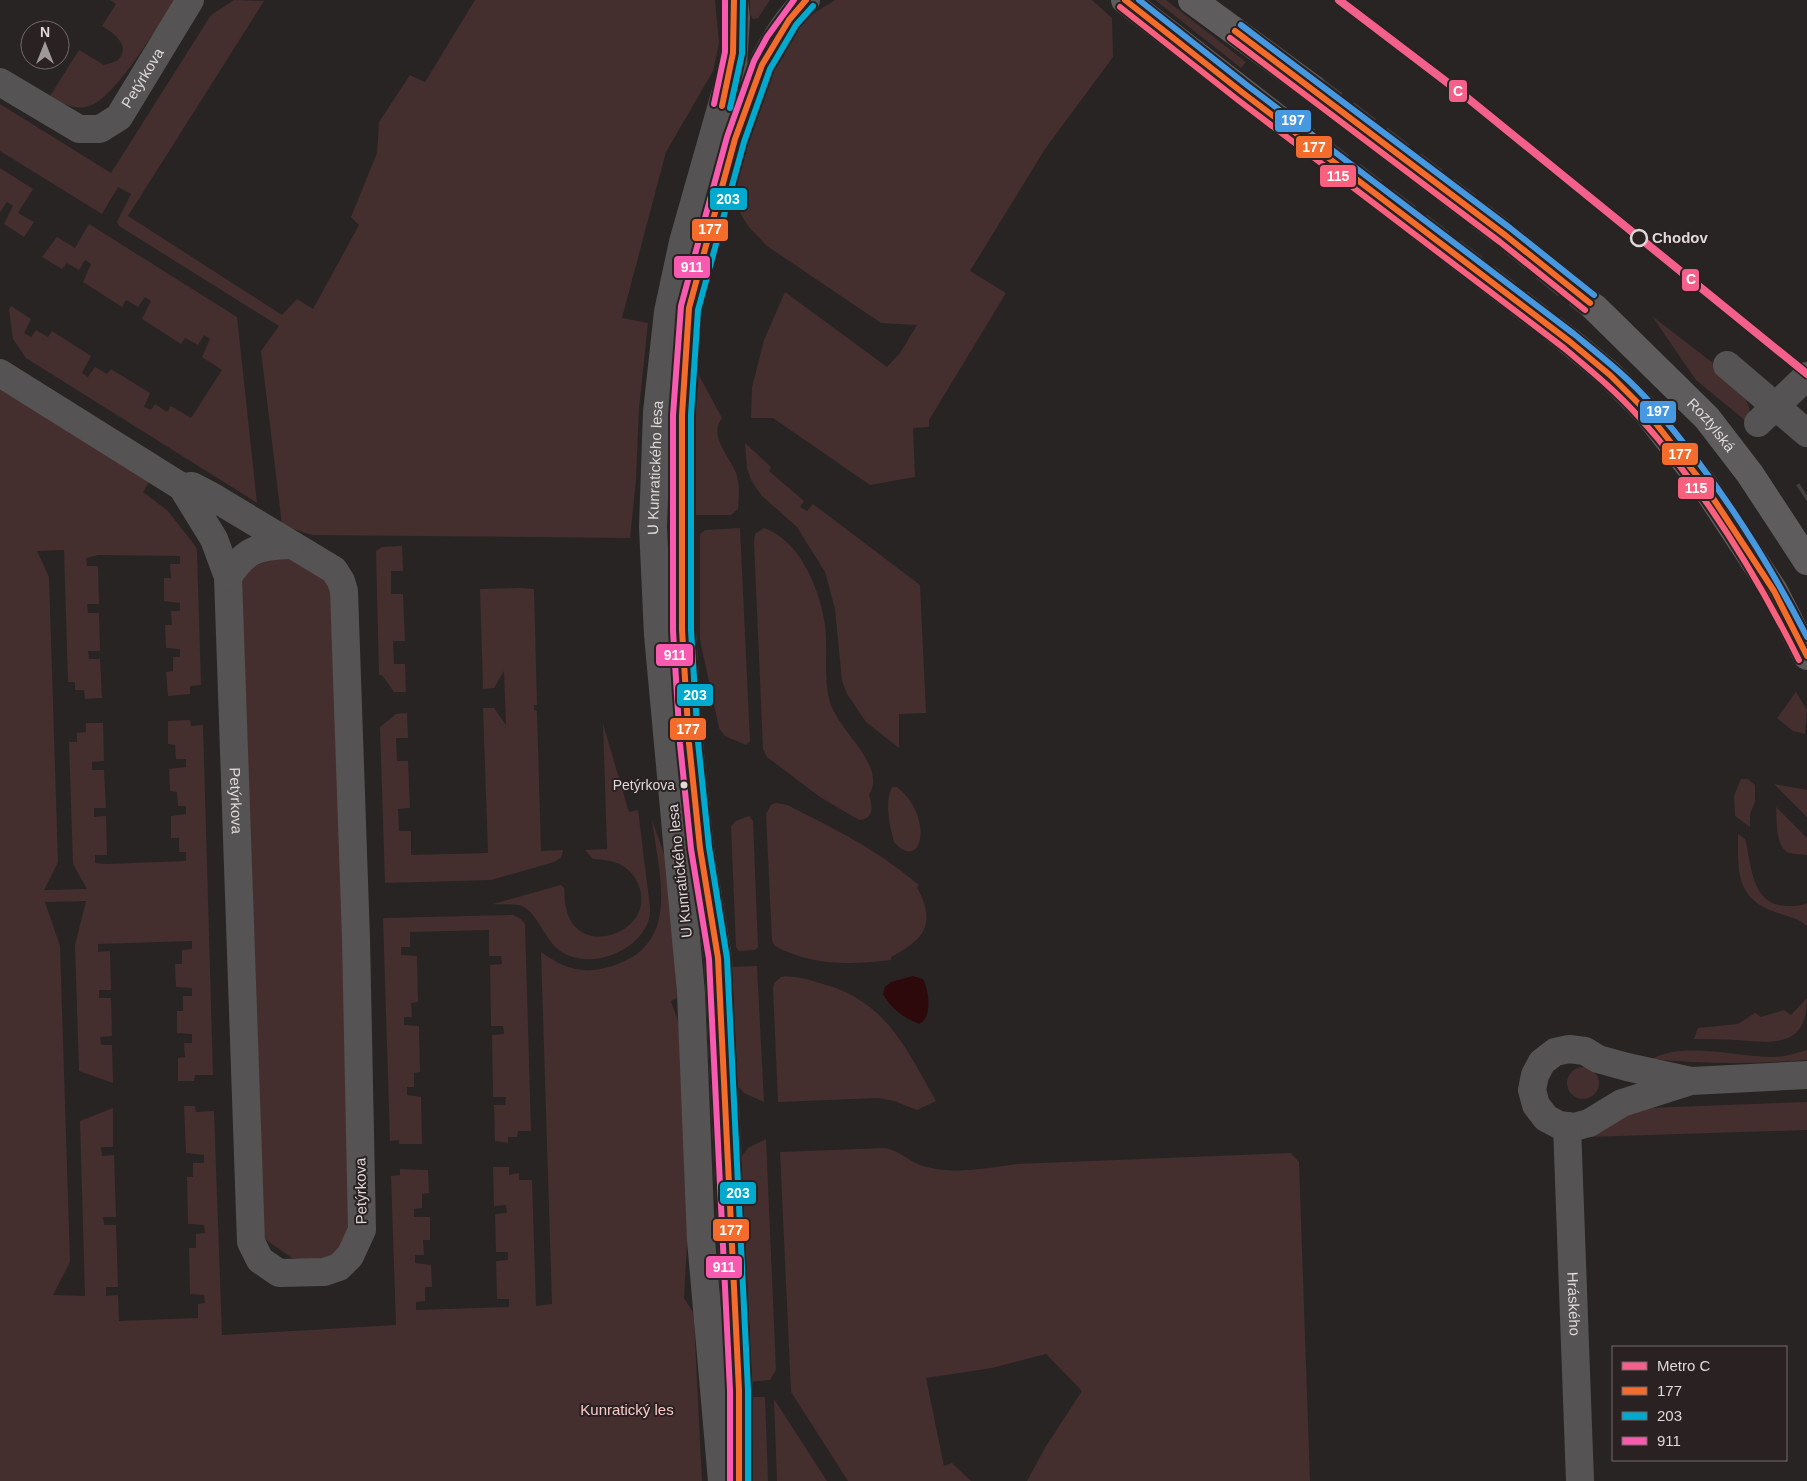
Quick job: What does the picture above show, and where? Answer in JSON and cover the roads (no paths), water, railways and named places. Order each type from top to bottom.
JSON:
[{"type":"main road","points":[[1125,0],[1285,124]]},
{"type":"main road","points":[[1192,0],[1312,88]]},
{"type":"main road","name":"Roztylská","points":[[1595,308],[1707,418],[1750,474],[1807,561]]},
{"type":"main road","points":[[1569,341],[1610,375],[1646,411],[1705,486],[1774,591],[1807,656]]},
{"type":"street","name":"Petýrkova","points":[[0,82],[79,128],[100,128],[119,117],[190,0]]},
{"type":"street","name":"U Kunratického lesa","points":[[722,1481],[701,1240],[691,994],[659,644],[653,527],[657,412],[668,312],[683,242],[732,66],[736,18],[734,0]]},
{"type":"street","name":"U Kunratického lesa","points":[[739,1481],[739,1390],[718,958],[700,848],[689,743],[682,639],[682,415],[689,308],[739,123],[758,72],[772,46],[792,14],[806,0]]},
{"type":"street","points":[[1727,365],[1767,415],[1807,433]]},
{"type":"street","name":"Petýrkova","points":[[0,373],[182,487],[214,539],[228,577],[251,1242],[260,1260],[279,1273],[324,1272],[339,1267],[350,1256],[362,1230],[356,939],[345,609],[341,580],[334,570],[213,497],[192,486],[182,487]]},
{"type":"street","points":[[1767,415],[1807,376]]},
{"type":"street","points":[[228,577],[238,562],[252,551],[266,546],[290,545]]},
{"type":"street","points":[[1691,1081],[1598,1058],[1585,1051],[1569,1049],[1555,1052],[1542,1062],[1535,1075],[1532,1090],[1536,1105],[1546,1118],[1559,1125],[1574,1127],[1589,1123],[1622,1103],[1691,1081],[1807,1075]]},
{"type":"street","points":[[1598,1058],[1607,1071],[1611,1085],[1609,1101],[1601,1114]]},
{"type":"street","name":"Hráského","points":[[1567,1126],[1580,1481]]},
{"type":"tunnel","points":[[1312,88],[1505,235],[1595,308]]},
{"type":"tunnel","points":[[1285,124],[1569,341]]},
{"type":"metro line","name":"C","points":[[1339,0],[1465,96],[1807,374]]},
{"type":"place","name":"Chodov","points":[[1639,238]]},
{"type":"place","name":"Petýrkova","points":[[684,785]]},
{"type":"park label","name":"Kunratický les","points":[[627,1410]]}]
